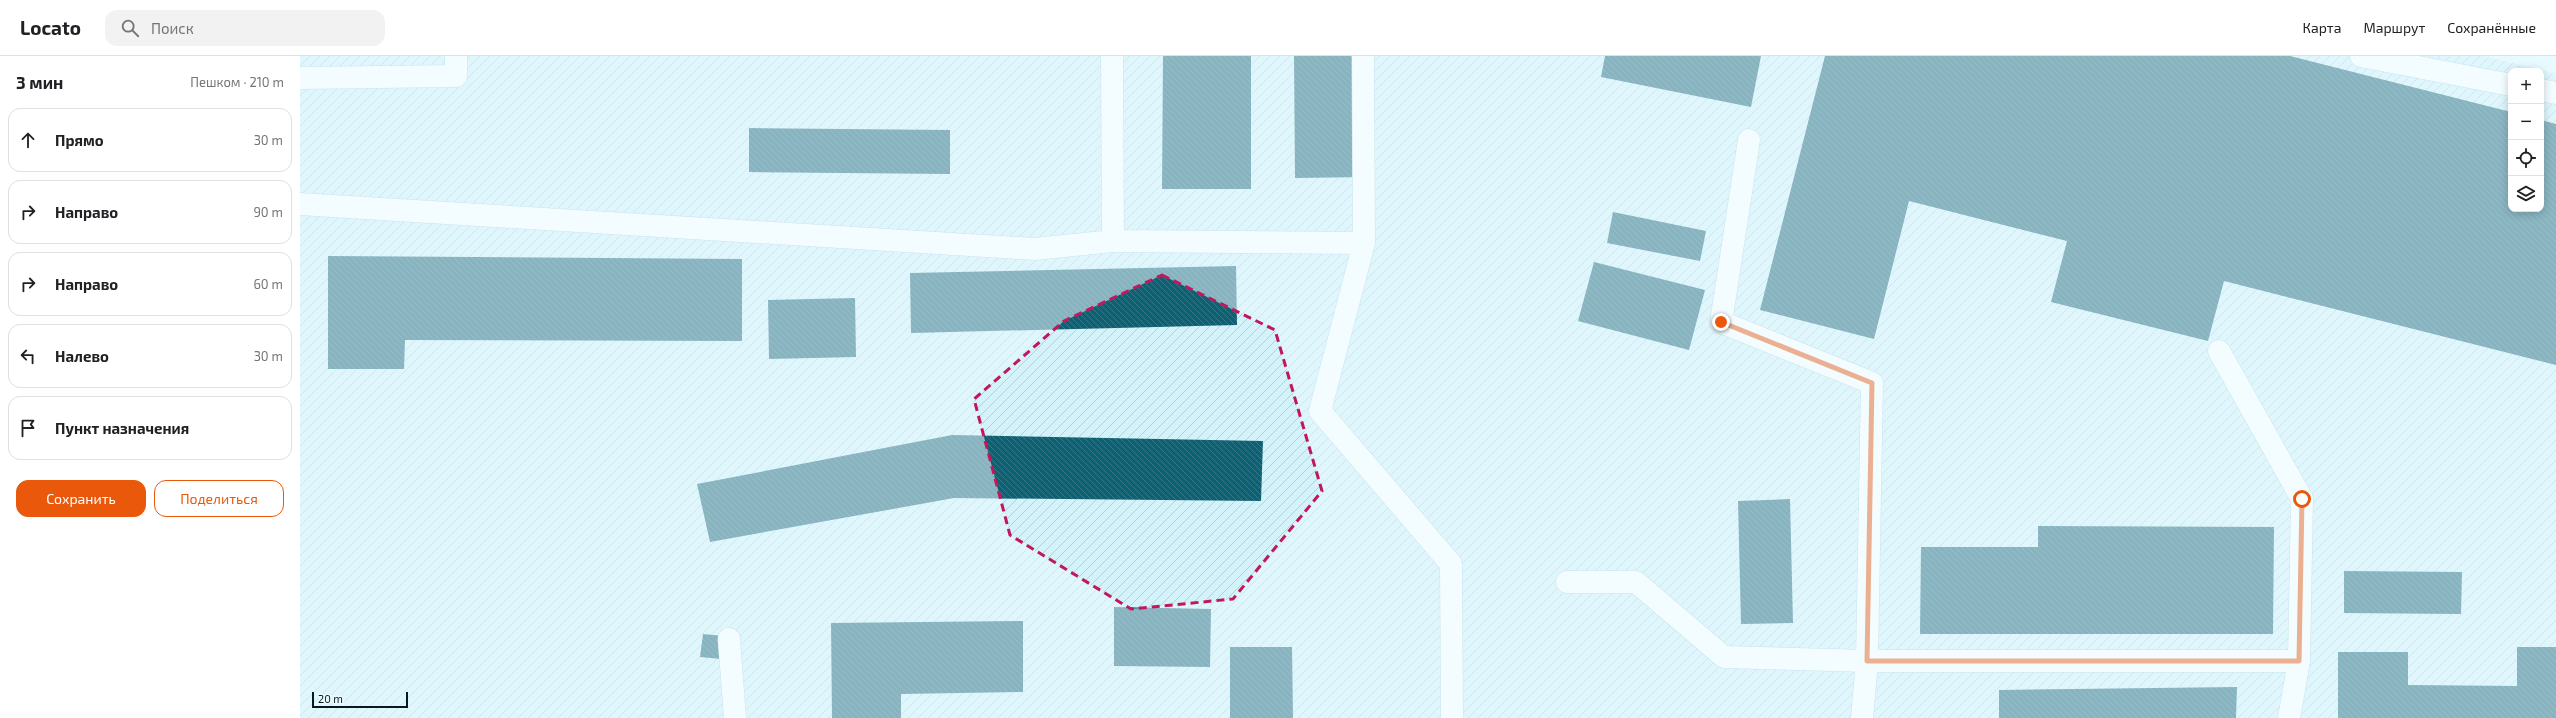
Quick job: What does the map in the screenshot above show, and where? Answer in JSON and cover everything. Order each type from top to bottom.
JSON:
[{"type":"lane","points":[[300,78],[456,76],[456,56]]},
{"type":"lane","points":[[1112,56],[1113,241]]},
{"type":"lane","points":[[1363,56],[1364,243],[1320,411],[1451,564],[1452,718]]},
{"type":"lane","points":[[2361,56],[2508,84]]},
{"type":"lane","points":[[2544,91],[2556,93]]},
{"type":"lane","points":[[1749,140],[1721,322],[1872,383],[1867,661],[1862,718]]},
{"type":"lane","points":[[300,204],[1035,249],[1113,241],[1364,243]]},
{"type":"lane","points":[[2219,351],[2302,499],[2299,661],[2289,718]]},
{"type":"lane","points":[[1567,582],[1636,582],[1724,657],[1867,661],[2299,661]]},
{"type":"lane","points":[[729,640],[735,718]]},
{"type":"highlighted area","points":[[1162,275],[1275,330],[1322,491],[1233,599],[1131,609],[1010,535],[974,399],[1064,321]]},
{"type":"shaded area","points":[[300,56],[2484,56],[2532,68],[2508,68],[2508,212],[2544,212],[2544,71],[2556,74],[2556,718],[300,718]]},
{"type":"building","points":[[1163,56],[1251,56],[1251,189],[1162,189]]},
{"type":"building","points":[[1294,56],[1370,56],[1370,177],[1295,178]]},
{"type":"building","points":[[1605,56],[1761,56],[1751,107],[1601,77]]},
{"type":"building","points":[[1825,56],[2290,56],[2508,111],[2508,212],[2544,212],[2544,121],[2556,124],[2556,365],[2224,281],[2208,341],[2051,302],[2067,241],[1909,201],[1874,339],[1760,310]]},
{"type":"building","points":[[749,128],[950,130],[950,174],[749,172]]},
{"type":"building","points":[[1613,212],[1706,231],[1700,261],[1607,243]]},
{"type":"building","points":[[328,256],[742,259],[742,341],[405,340],[404,369],[328,369]]},
{"type":"building","points":[[1594,262],[1705,290],[1689,350],[1578,321]]},
{"type":"building","points":[[1236,266],[1237,325],[911,333],[910,273]]},
{"type":"building","points":[[855,298],[856,357],[769,359],[768,300]]},
{"type":"building","points":[[952,435],[1263,441],[1261,501],[954,498],[710,542],[697,484]]},
{"type":"building","points":[[1790,499],[1793,623],[1741,624],[1738,501]]},
{"type":"building","points":[[2038,526],[2274,527],[2273,634],[1920,634],[1921,547],[2038,547]]},
{"type":"building","points":[[2344,571],[2462,572],[2461,614],[2344,613]]},
{"type":"building","points":[[1114,607],[1211,609],[1210,667],[1114,666]]},
{"type":"building","points":[[1023,621],[1023,692],[901,694],[901,718],[832,718],[831,623]]},
{"type":"building","points":[[703,634],[724,636],[721,659],[700,657]]},
{"type":"building","points":[[1230,647],[1292,647],[1293,718],[1230,718]]},
{"type":"building","points":[[2517,647],[2556,647],[2556,718],[2338,718],[2338,652],[2408,652],[2408,685],[2517,686]]},
{"type":"building","points":[[2237,687],[2236,718],[1999,718],[1999,690]]},
{"type":"route","points":[[1721,322],[1872,383],[1867,661],[2299,661],[2302,499]]}]
